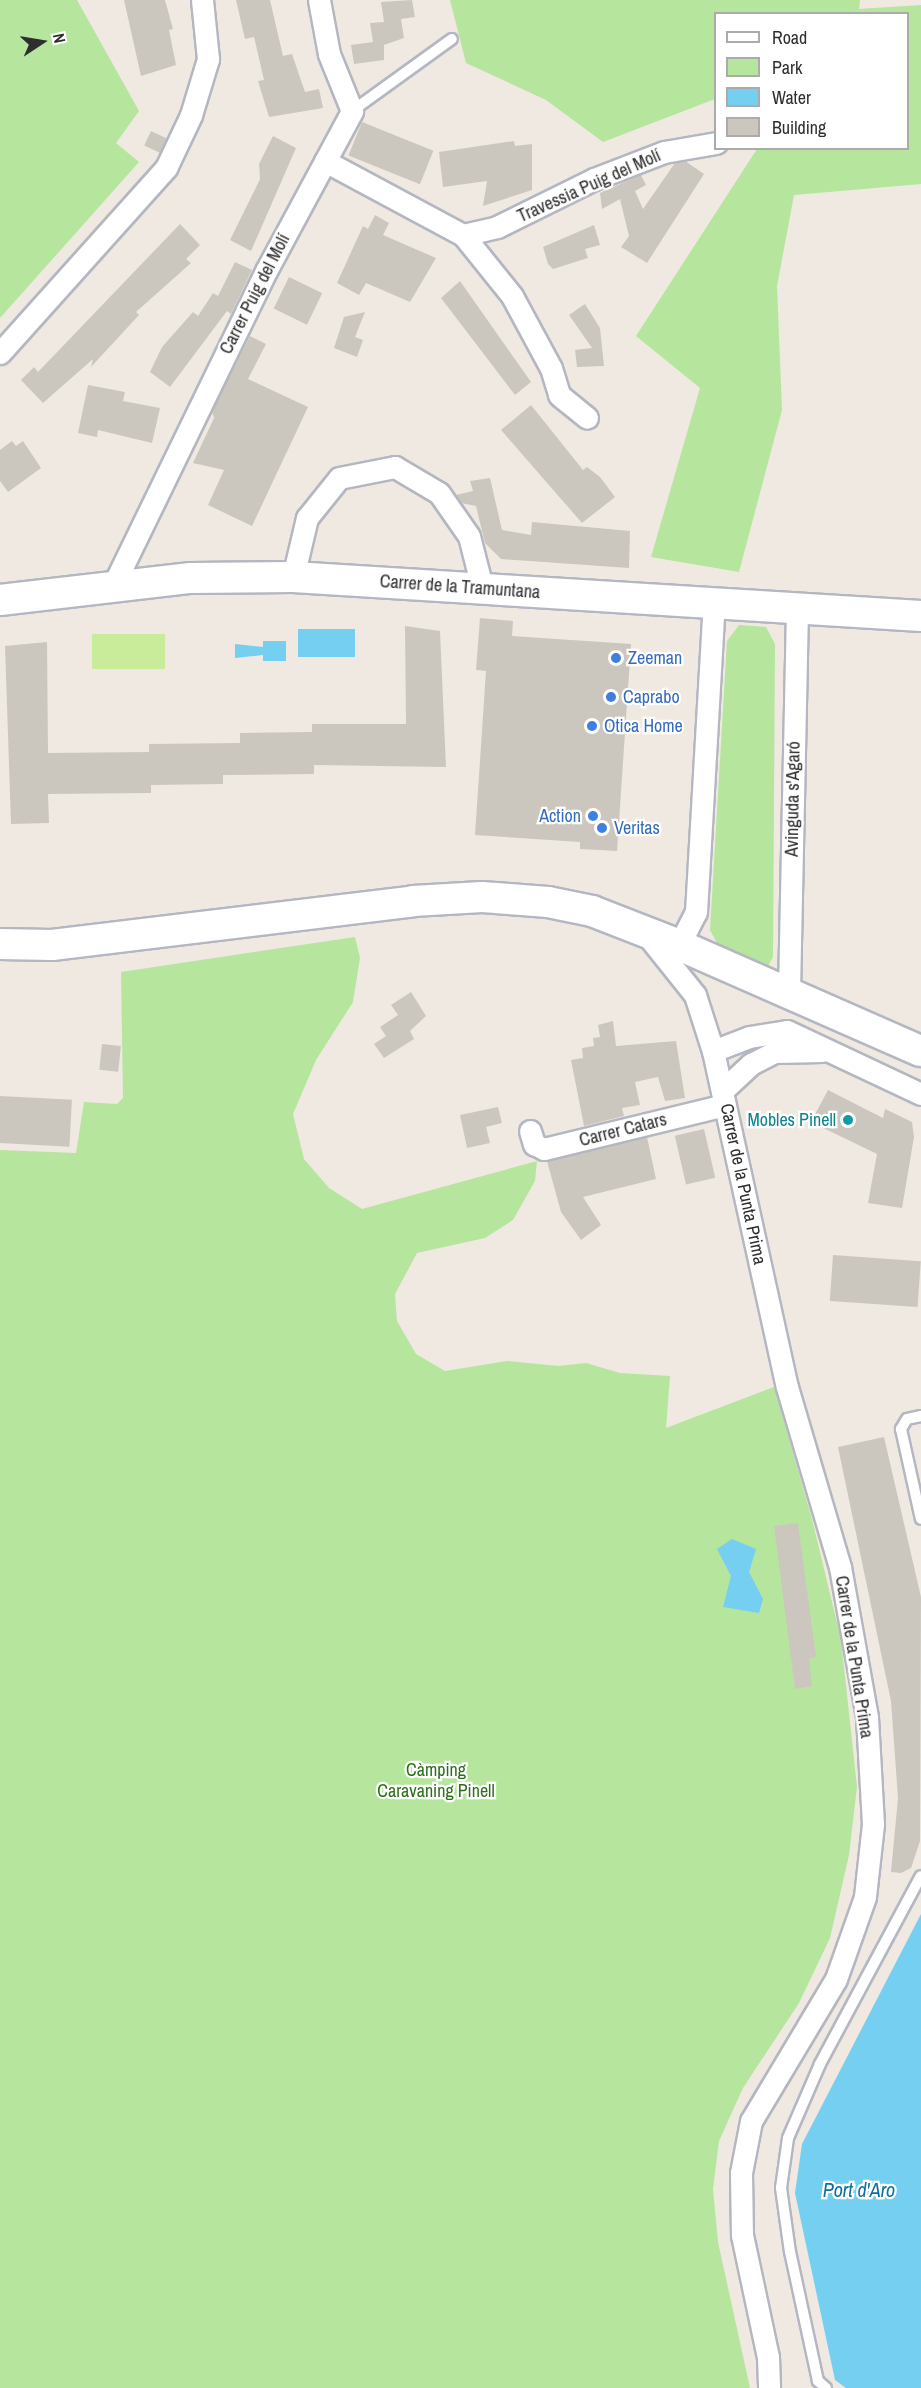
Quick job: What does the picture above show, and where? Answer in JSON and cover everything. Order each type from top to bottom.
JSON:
[{"type":"main road","name":"Carrer de la Tramuntana","points":[[0,600],[114,584],[293,577],[921,616]]},
{"type":"main road","points":[[0,944],[52,945],[413,901],[482,897],[548,902],[592,911],[679,945],[789,991],[921,1051]]},
{"type":"street","points":[[0,353],[166,168],[191,115],[208,59],[202,0]]},
{"type":"street","points":[[319,0],[329,54],[352,111]]},
{"type":"street","name":"Carrer Puig del Molí","points":[[114,584],[138,526],[352,111]]},
{"type":"street","name":"Travessia Puig del Molí","points":[[463,235],[497,227],[594,179],[664,152],[714,143]]},
{"type":"street","points":[[325,161],[463,235],[512,296],[551,368],[559,395],[587,418]]},
{"type":"street","points":[[293,577],[307,518],[339,478],[395,467],[439,493],[469,536],[482,587]]},
{"type":"street","points":[[679,945],[696,912],[714,604]]},
{"type":"street","name":"Avinguda s'Agaró","points":[[789,991],[797,608]]},
{"type":"street","name":"Carrer de la Punta Prima","points":[[642,931],[695,995],[713,1051],[787,1387],[840,1567],[867,1716],[873,1824],[865,1897],[836,1979],[751,2121],[741,2173],[742,2235],[768,2357],[769,2388]]},
{"type":"street","points":[[840,1054],[856,1021]]},
{"type":"street","points":[[713,1051],[749,1037],[787,1031],[921,1094]]},
{"type":"street","points":[[724,1098],[750,1064],[775,1052],[807,1048],[840,1054]]},
{"type":"street","name":"Carrer Catars","points":[[530,1131],[534,1144],[544,1149],[724,1098]]},
{"type":"lane","points":[[352,111],[452,39]]},
{"type":"lane","points":[[921,1416],[907,1419],[901,1429],[921,1519]]},
{"type":"lane","points":[[826,2388],[818,2380],[789,2241],[781,2188],[788,2138],[820,2064],[921,1876]]},
{"type":"green space","points":[[0,0],[77,0],[139,111],[116,143],[139,162],[0,318]]},
{"type":"green space","points":[[450,0],[860,0],[859,9],[921,5],[921,184],[794,195],[777,286],[782,410],[739,572],[651,557],[700,388],[636,336],[756,150],[909,150],[909,12],[714,12],[714,99],[603,142],[546,100],[466,63]]},
{"type":"green space","points":[[739,625],[766,627],[775,644],[773,957],[767,968],[718,945],[710,930],[727,641]]},
{"type":"green space","points":[[92,634],[165,634],[165,669],[92,669]]},
{"type":"green space","name":"Càmping Caravaning Pinell","points":[[355,937],[360,958],[353,1002],[316,1060],[293,1114],[304,1159],[329,1188],[362,1209],[537,1161],[535,1181],[513,1220],[485,1238],[417,1253],[395,1294],[397,1321],[416,1354],[445,1371],[507,1361],[558,1366],[586,1363],[620,1373],[670,1376],[666,1428],[774,1387],[812,1519],[841,1639],[857,1787],[849,1855],[830,1938],[799,2003],[743,2088],[719,2141],[713,2189],[718,2242],[750,2388],[0,2388],[0,1150],[76,1153],[84,1102],[117,1104],[123,1098],[121,972]]},
{"type":"water","points":[[298,629],[355,629],[355,657],[298,657]]},
{"type":"water","points":[[263,641],[286,641],[286,661],[263,661],[263,655],[235,658],[235,644],[263,647]]},
{"type":"water","points":[[732,1539],[756,1549],[749,1572],[763,1599],[759,1613],[723,1607],[731,1576],[717,1549]]},
{"type":"water","name":"Port d'Aro","points":[[921,1914],[921,2388],[846,2388],[835,2380],[795,2193],[802,2144]]},
{"type":"building","points":[[124,0],[165,0],[173,29],[169,30],[176,65],[141,76]]},
{"type":"building","points":[[236,0],[270,0],[283,56],[292,54],[305,92],[319,89],[323,108],[269,117],[258,81],[264,80],[254,37],[245,39]]},
{"type":"building","points":[[412,0],[415,17],[401,19],[404,38],[384,45],[384,60],[354,64],[351,45],[373,42],[370,23],[384,22],[381,2]]},
{"type":"building","points":[[362,122],[433,151],[420,184],[349,155]]},
{"type":"building","points":[[151,131],[166,138],[160,153],[144,146]]},
{"type":"building","points":[[273,136],[296,148],[251,251],[230,240],[260,179],[259,164]]},
{"type":"building","points":[[514,141],[515,146],[532,144],[532,190],[483,206],[487,181],[443,187],[439,152]]},
{"type":"building","points":[[685,161],[704,174],[647,263],[621,247],[629,236],[620,199],[602,209],[600,193],[641,175],[646,185],[635,191],[643,209],[675,163]]},
{"type":"building","points":[[375,215],[389,223],[383,235],[436,258],[410,302],[366,283],[359,295],[337,283],[363,226],[368,229]]},
{"type":"building","points":[[180,224],[200,245],[186,259],[191,263],[136,312],[139,315],[91,367],[93,359],[43,403],[21,380],[34,367],[38,372]]},
{"type":"building","points":[[594,225],[600,245],[585,249],[588,258],[553,269],[548,264],[543,247]]},
{"type":"building","points":[[235,262],[252,270],[231,314],[227,311],[170,387],[150,372],[162,347],[193,312],[198,316],[213,293],[218,296]]},
{"type":"building","points":[[289,277],[322,293],[307,325],[274,308]]},
{"type":"building","points":[[460,281],[531,382],[515,395],[441,298]]},
{"type":"building","points":[[585,304],[600,328],[604,366],[577,367],[575,350],[592,348],[569,315]]},
{"type":"building","points":[[365,312],[355,337],[363,340],[357,357],[334,348],[344,317]]},
{"type":"building","points":[[250,336],[266,344],[248,379],[308,407],[252,526],[208,505],[224,470],[193,463],[214,418],[212,411]]},
{"type":"building","points":[[88,385],[125,392],[123,401],[160,408],[152,443],[98,430],[97,437],[78,433]]},
{"type":"building","points":[[531,405],[583,470],[587,467],[600,477],[615,497],[582,523],[501,430]]},
{"type":"building","points":[[12,441],[16,446],[23,441],[41,468],[8,492],[0,481],[0,450]]},
{"type":"building","points":[[490,478],[502,530],[531,535],[532,522],[630,531],[629,568],[501,559],[485,543],[476,506],[461,503],[456,495],[473,491],[470,481]]},
{"type":"building","points":[[480,618],[513,621],[512,636],[631,644],[617,851],[580,849],[580,842],[475,835],[486,671],[476,670]]},
{"type":"building","points":[[405,626],[440,631],[446,767],[314,765],[314,774],[223,775],[223,784],[151,785],[151,793],[48,794],[49,823],[11,824],[5,646],[47,642],[48,753],[149,752],[149,744],[240,743],[240,733],[312,732],[312,724],[406,724]]},
{"type":"building","points":[[411,992],[426,1016],[410,1031],[414,1039],[384,1058],[374,1044],[386,1036],[380,1027],[398,1015],[391,1005]]},
{"type":"building","points":[[613,1021],[616,1046],[676,1041],[685,1098],[665,1101],[658,1077],[635,1082],[640,1105],[622,1108],[624,1116],[584,1126],[571,1060],[583,1058],[582,1048],[594,1046],[593,1038],[600,1037],[598,1025]]},
{"type":"building","points":[[102,1044],[121,1046],[118,1072],[99,1070]]},
{"type":"building","points":[[828,1090],[883,1118],[885,1109],[912,1122],[914,1137],[902,1208],[868,1203],[877,1154],[811,1122]]},
{"type":"building","points":[[0,1096],[72,1100],[69,1147],[0,1143]]},
{"type":"building","points":[[498,1107],[502,1123],[486,1127],[490,1143],[467,1148],[460,1115]]},
{"type":"building","points":[[704,1129],[715,1178],[686,1184],[675,1136]]},
{"type":"building","points":[[647,1137],[656,1179],[583,1197],[601,1225],[581,1240],[561,1212],[547,1161]]},
{"type":"building","points":[[833,1255],[921,1261],[918,1307],[830,1301]]},
{"type":"building","points":[[884,1437],[921,1597],[920,1841],[911,1868],[901,1873],[891,1872],[898,1798],[891,1701],[838,1447]]},
{"type":"building","points":[[798,1523],[816,1657],[809,1658],[812,1686],[795,1689],[774,1526]]},
{"type":"place","name":"Zeeman","points":[[616,658]]},
{"type":"place","name":"Caprabo","points":[[611,697]]},
{"type":"place","name":"Otica Home","points":[[592,726]]},
{"type":"place","name":"Action","points":[[593,816]]},
{"type":"place","name":"Veritas","points":[[602,828]]},
{"type":"place","name":"Mobles Pinell","points":[[848,1120]]}]
